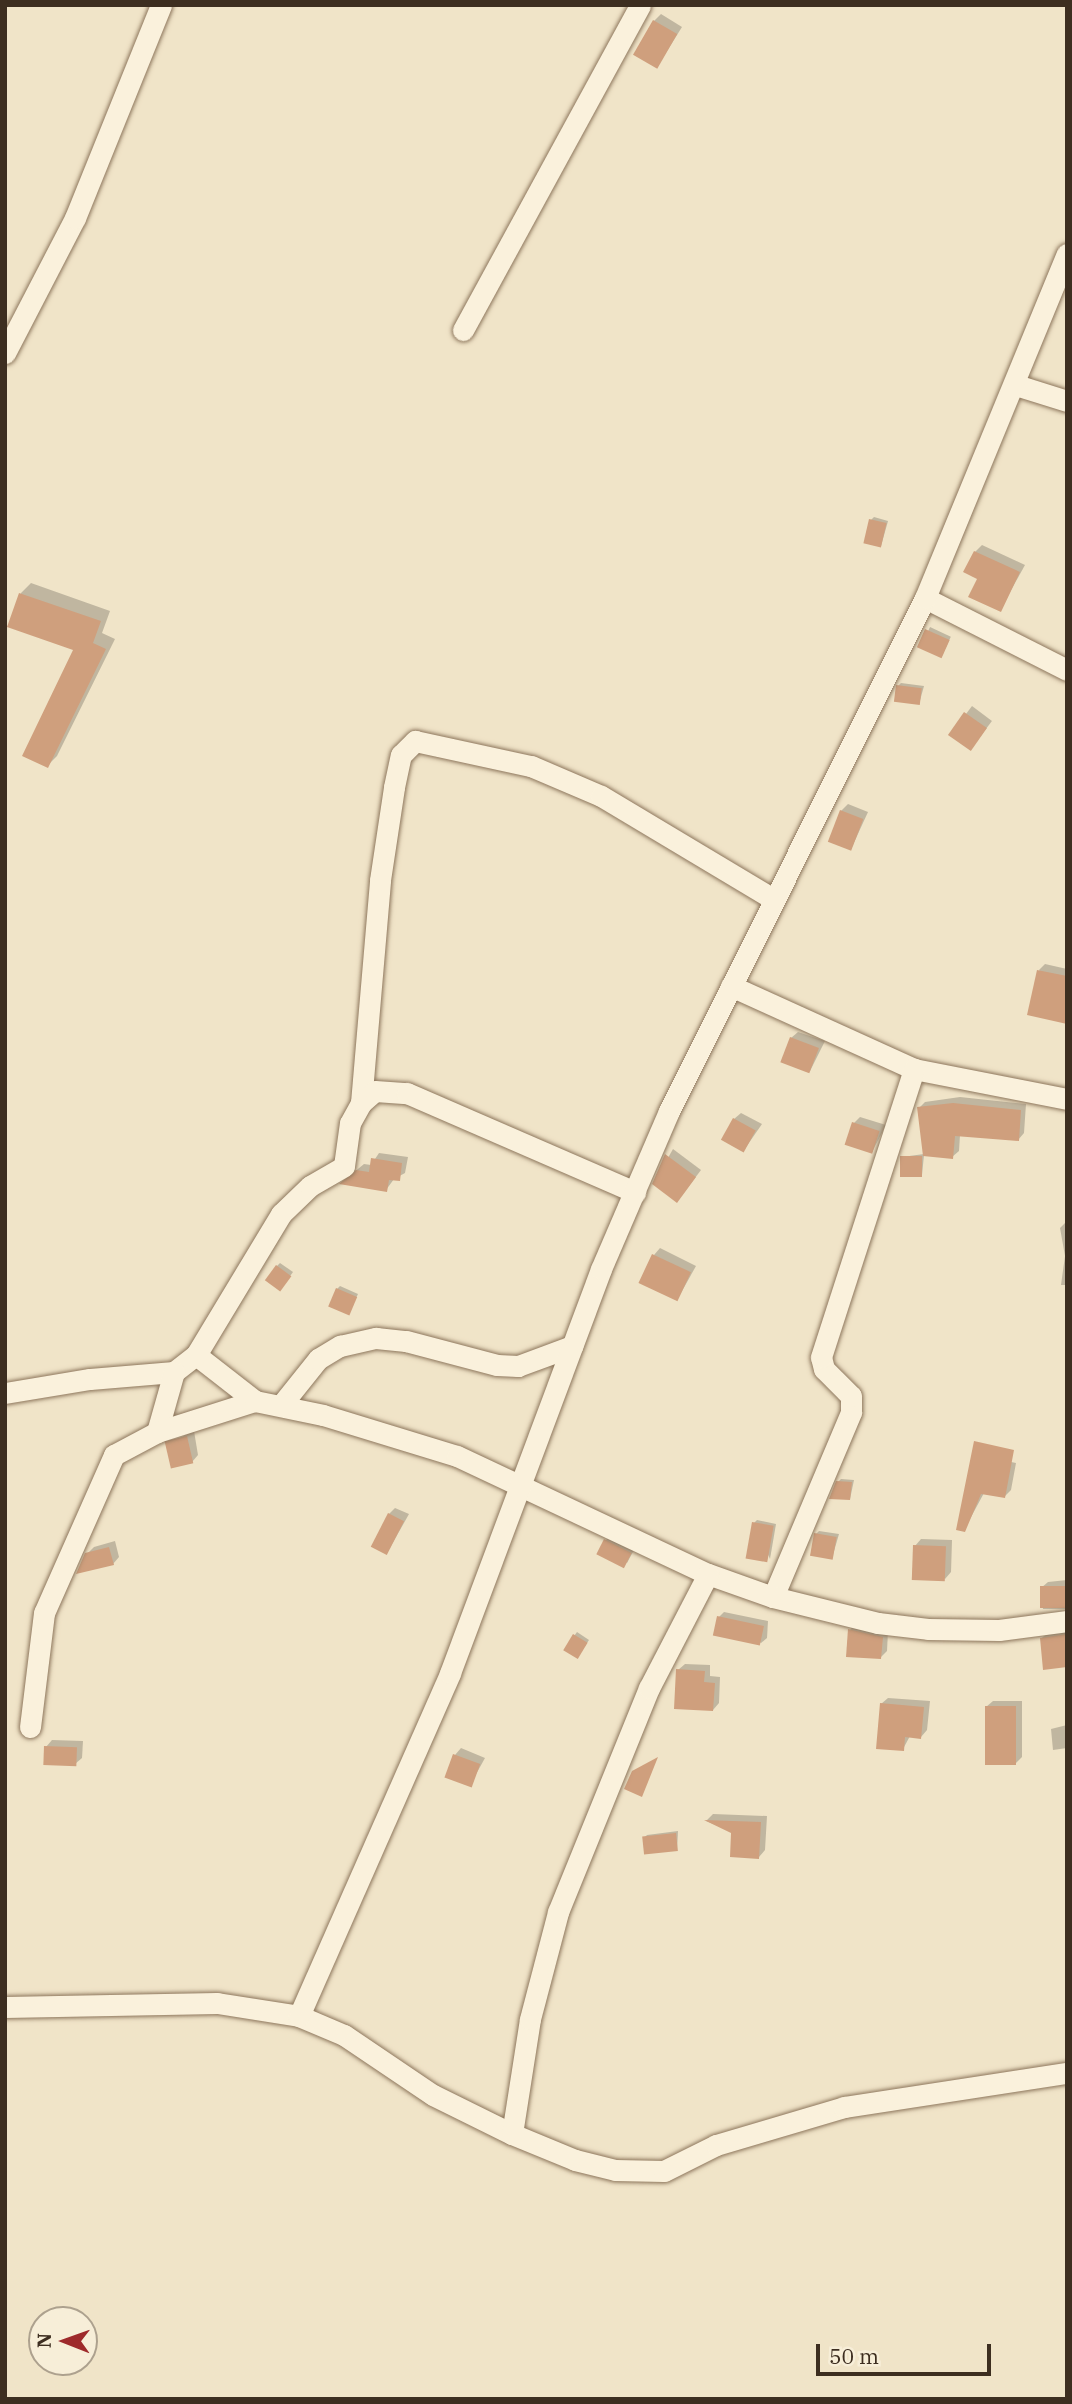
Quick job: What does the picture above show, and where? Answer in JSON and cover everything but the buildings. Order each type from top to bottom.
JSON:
[{"type":"street","points":[[5,354],[75,218],[161,5]]},
{"type":"street","points":[[463,330],[640,5]]},
{"type":"street","points":[[299,2016],[450,1673],[523,1485],[572,1346],[635,1192],[773,899],[925,598],[1016,385],[1067,254]]},
{"type":"street","points":[[1016,385],[1067,401]]},
{"type":"street","points":[[925,598],[1067,670]]},
{"type":"street","points":[[361,1103],[380,880],[401,755],[415,741],[531,766],[601,796],[773,899]]},
{"type":"street","points":[[731,986],[914,1069],[1067,1099]]},
{"type":"street","points":[[773,1597],[851,1412],[851,1396],[824,1369],[821,1357],[914,1069]]},
{"type":"street","points":[[157,1432],[174,1373],[196,1355],[281,1214],[310,1186],[344,1166],[350,1123],[361,1103],[376,1091],[407,1093],[635,1192]]},
{"type":"street","points":[[282,1404],[318,1359],[340,1346],[376,1338],[407,1341],[497,1365],[518,1366],[572,1346]]},
{"type":"street","points":[[196,1355],[255,1401]]},
{"type":"street","points":[[5,1393],[90,1379],[174,1373]]},
{"type":"street","points":[[30,1727],[44,1613],[75,1534],[114,1455],[157,1432],[255,1401],[282,1404],[457,1456],[523,1485],[575,1514],[708,1574],[773,1597],[878,1623],[929,1629],[999,1630],[1067,1621]]},
{"type":"street","points":[[512,2134],[530,2019],[558,1912],[649,1688],[708,1574]]},
{"type":"street","points":[[5,2007],[217,2003],[299,2016],[344,2035],[433,2095],[512,2134],[575,2160],[615,2170],[664,2171],[716,2145],[844,2107],[1067,2073]]}]
